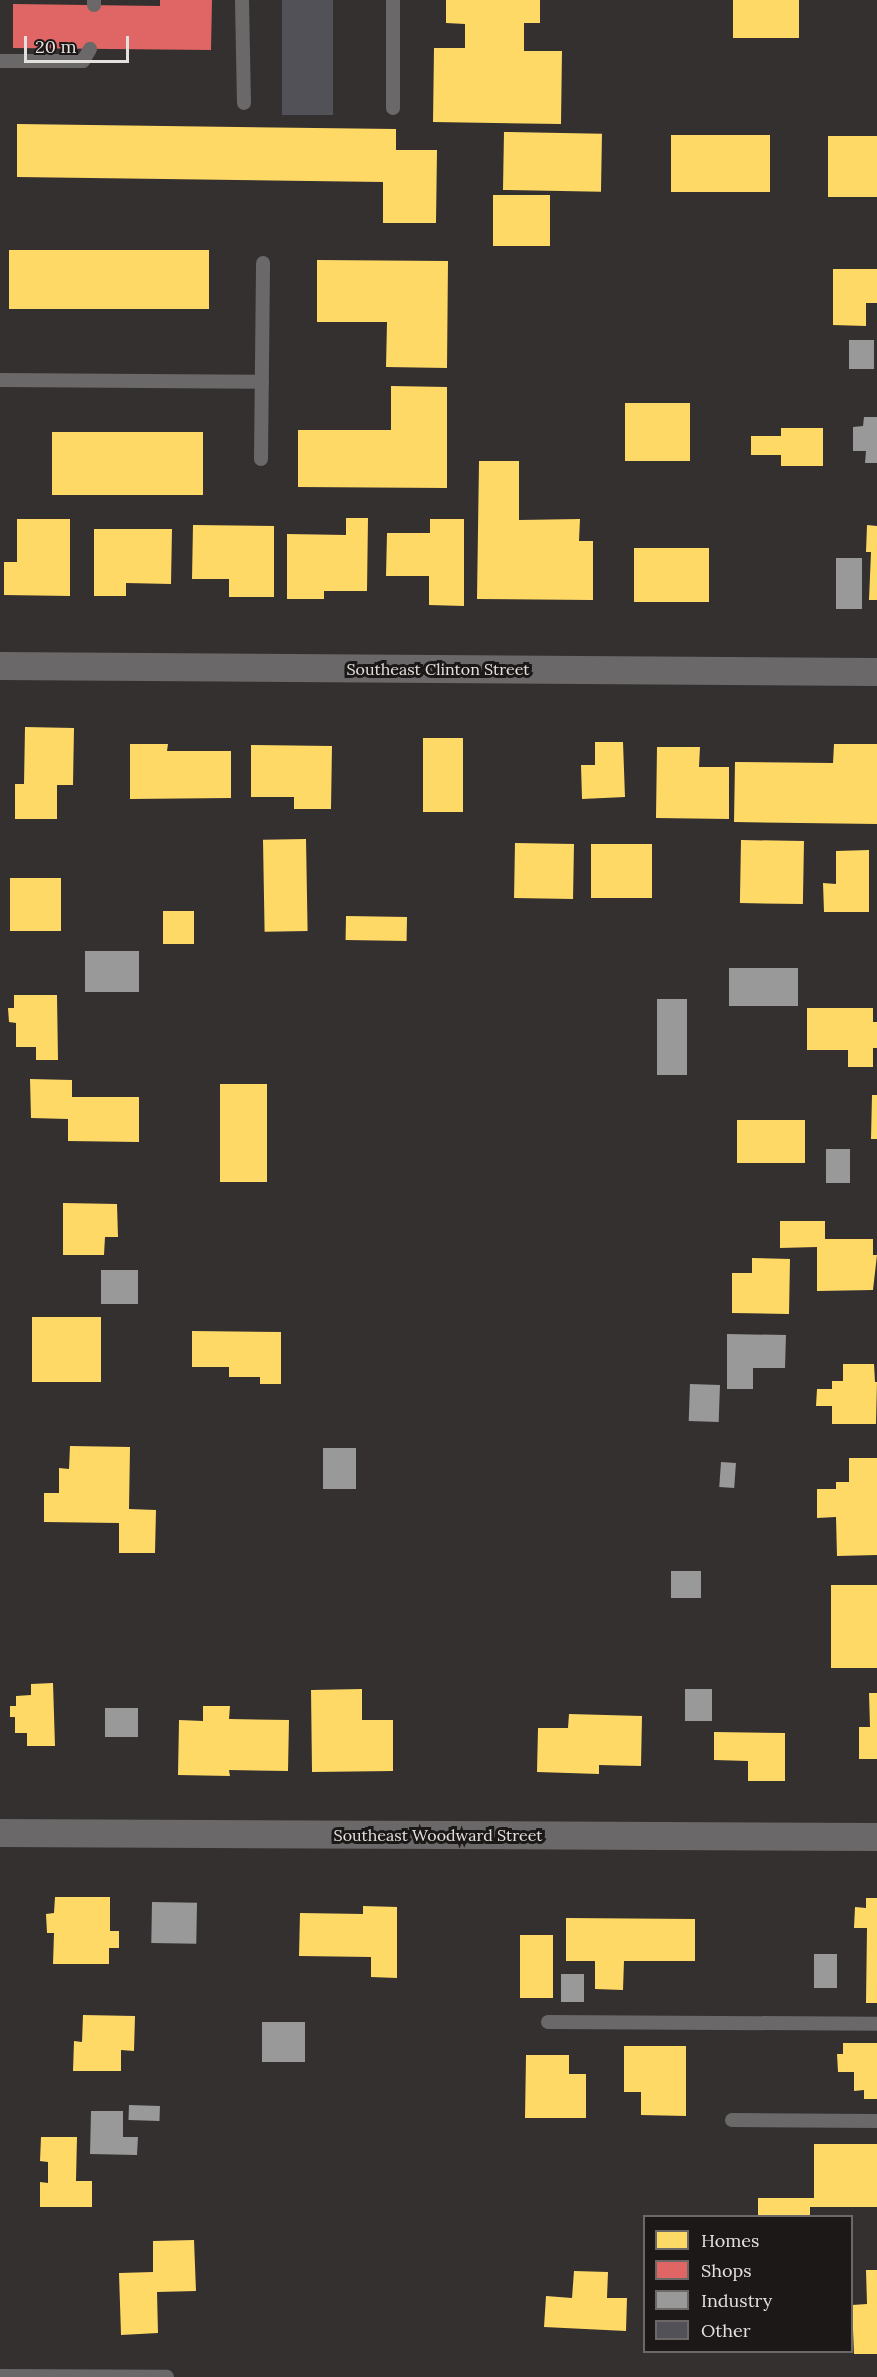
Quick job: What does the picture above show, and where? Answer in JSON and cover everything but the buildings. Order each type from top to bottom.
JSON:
[{"type":"street","name":"Southeast Clinton Street","points":[[0,666],[877,672]]},
{"type":"street","name":"Southeast Woodward Street","points":[[0,1833],[877,1837]]},
{"type":"lane","points":[[242,0],[244,103]]},
{"type":"lane","points":[[393,0],[393,108]]},
{"type":"lane","points":[[0,61],[83,61],[90,49]]},
{"type":"lane","points":[[261,459],[263,263]]},
{"type":"lane","points":[[0,380],[262,382]]},
{"type":"lane","points":[[548,2022],[877,2024]]},
{"type":"lane","points":[[732,2120],[877,2121]]},
{"type":"lane","points":[[0,2376],[167,2377]]}]
